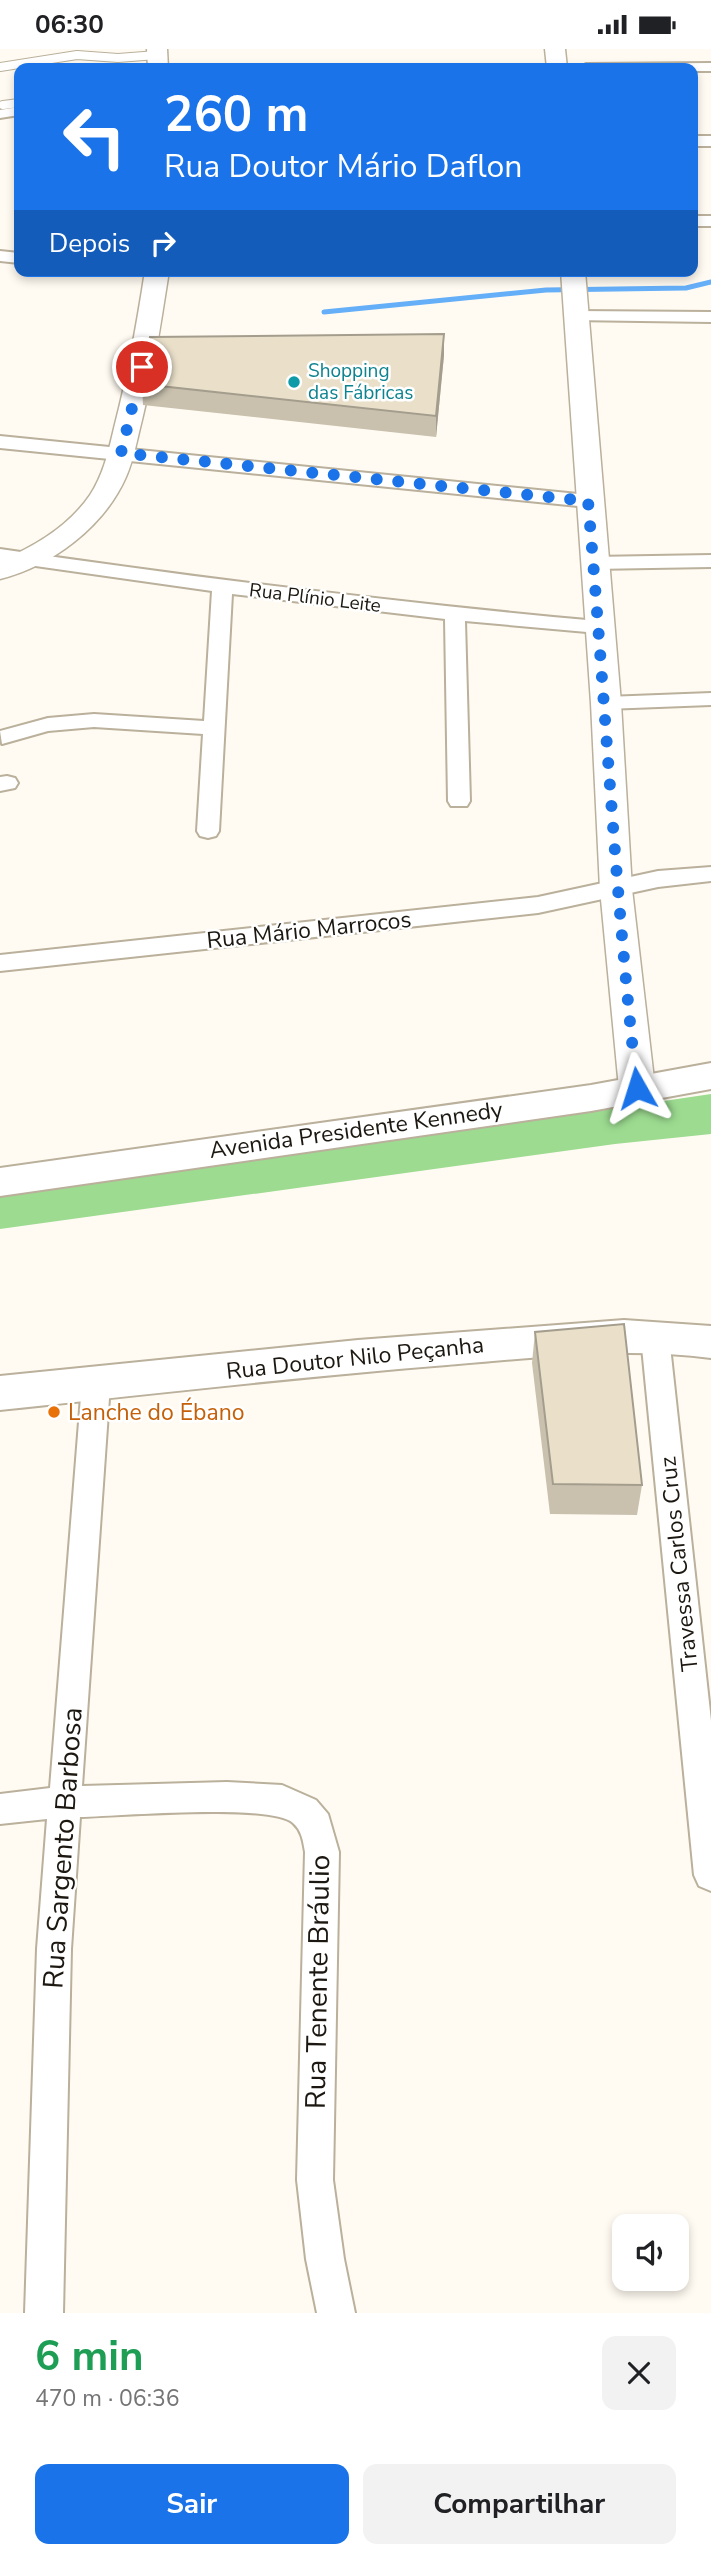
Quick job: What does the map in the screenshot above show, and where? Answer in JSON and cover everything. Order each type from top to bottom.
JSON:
[{"type":"main road","name":"Avenida Presidente Kennedy","points":[[0,1182],[590,1098],[711,1076]]},
{"type":"main road","name":"Rua Doutor Nilo Peçanha","points":[[0,1393],[427,1349],[580,1338],[655,1337],[711,1342]]},
{"type":"street","points":[[0,571],[33,558],[59,541],[97,503],[113,478],[144,379],[157,277]]},
{"type":"street","points":[[637,1088],[616,889],[606,703],[588,501],[574,291],[711,317]]},
{"type":"street","points":[[0,442],[588,501]]},
{"type":"street","name":"Rua Plínio Leite","points":[[0,555],[222,586],[455,614],[598,627]]},
{"type":"street","points":[[593,563],[711,561]]},
{"type":"street","points":[[208,831],[222,586]]},
{"type":"street","points":[[455,614],[459,801]]},
{"type":"street","points":[[606,703],[711,699]]},
{"type":"street","points":[[2,737],[51,724],[76,721],[108,720],[213,728]]},
{"type":"street","name":"Rua Mário Marrocos","points":[[0,963],[538,905],[658,879],[711,873]]},
{"type":"street","name":"Travessa Carlos Cruz","points":[[655,1337],[711,1875]]},
{"type":"street","name":"Rua Sargento Barbosa","points":[[44,2313],[52,2000],[96,1384]]},
{"type":"street","name":"Rua Tenente Bráulio","points":[[0,1809],[66,1802],[227,1797],[282,1800],[304,1811],[316,1825],[322,1852],[315,2180],[325,2259],[336,2313]]},
{"type":"lane","points":[[26,63],[77,55],[157,58]]},
{"type":"green space","points":[[711,1094],[711,1134],[615,1144],[0,1229],[0,1193],[406,1139]]},
{"type":"building","name":"Shopping das Fábricas","points":[[444,334],[436,416],[142,384],[150,337]]},
{"type":"building","points":[[624,1324],[642,1485],[553,1484],[535,1332]]},
{"type":"waterway","points":[[324,312],[546,290],[686,288],[711,282]]},
{"type":"place","name":"Shopping das Fábricas","points":[[294,382]]},
{"type":"place","name":"Lanche do Ébano","points":[[54,1412]]},
{"type":"route","points":[[142,367],[121,453],[588,501],[606,703],[616,889],[637,1088]]}]
